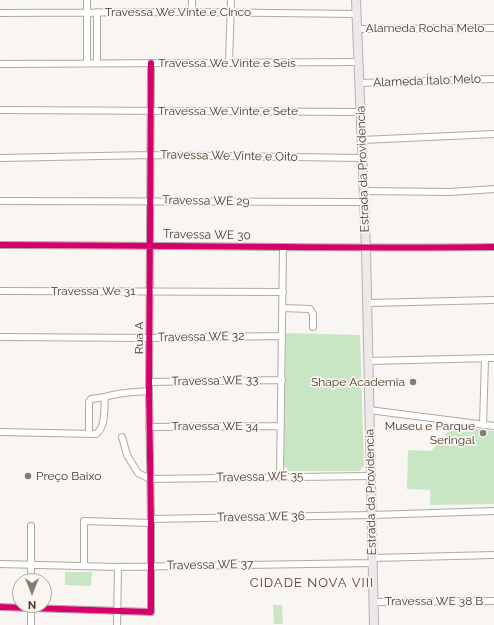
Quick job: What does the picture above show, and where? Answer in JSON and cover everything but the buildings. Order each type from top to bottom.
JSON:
[{"type":"main road","name":"Estrada da Providencia","points":[[356,0],[368,303],[374,625]]},
{"type":"street","points":[[87,0],[87,63]]},
{"type":"street","points":[[192,0],[192,12]]},
{"type":"street","points":[[229,63],[231,0]]},
{"type":"street","points":[[97,12],[97,63]]},
{"type":"street","name":"Travessa We Vinte e Cinco","points":[[0,13],[231,12],[356,14]]},
{"type":"street","name":"Alameda Rocha Melo","points":[[357,29],[494,28]]},
{"type":"street","name":"Travessa We Vinte e Seis","points":[[0,64],[358,62]]},
{"type":"street","name":"Rua A","points":[[117,611],[151,612],[149,427],[150,63]]},
{"type":"street","name":"Alameda Ítalo Melo","points":[[359,83],[494,79]]},
{"type":"street","name":"Travessa We Vinte e Sete","points":[[0,110],[361,112]]},
{"type":"street","points":[[362,140],[494,134]]},
{"type":"street","name":"Travessa We Vinte e Oito","points":[[0,158],[150,155],[362,158]]},
{"type":"street","points":[[364,191],[450,192],[494,190]]},
{"type":"street","name":"Travessa WE 29","points":[[0,200],[364,202]]},
{"type":"street","name":"Travessa WE 30","points":[[0,245],[150,245],[366,248],[494,247]]},
{"type":"street","points":[[280,477],[284,247]]},
{"type":"street","name":"Travessa We 31","points":[[0,291],[283,292]]},
{"type":"street","points":[[368,303],[494,300]]},
{"type":"street","points":[[283,308],[310,309],[313,314],[313,327]]},
{"type":"street","name":"Travessa WE 32","points":[[0,337],[150,338],[282,336]]},
{"type":"street","points":[[368,361],[494,358]]},
{"type":"street","points":[[483,425],[486,359]]},
{"type":"street","name":"Travessa WE 33","points":[[149,382],[282,380]]},
{"type":"street","points":[[89,434],[89,402],[91,399],[125,393],[149,391]]},
{"type":"street","points":[[0,432],[96,434],[100,432],[102,427],[105,397]]},
{"type":"street","points":[[369,410],[494,426]]},
{"type":"street","name":"Travessa WE 34","points":[[149,427],[281,426]]},
{"type":"street","points":[[122,437],[127,455],[138,473],[150,479]]},
{"type":"street","name":"Travessa WE 35","points":[[150,479],[371,476]]},
{"type":"street","name":"Travessa WE 36","points":[[84,566],[84,521],[151,521],[494,511]]},
{"type":"street","points":[[31,526],[31,573]]},
{"type":"street","name":"Travessa WE 37","points":[[0,564],[150,566],[494,555]]},
{"type":"street","points":[[117,625],[118,566]]},
{"type":"street","name":"Travessa WE 38 B","points":[[374,602],[494,601]]},
{"type":"street","points":[[0,607],[12,607]]},
{"type":"street","points":[[52,608],[117,611]]},
{"type":"street","points":[[31,613],[31,625]]},
{"type":"green space","points":[[286,333],[360,335],[364,466],[359,471],[289,471],[284,465]]},
{"type":"green space","points":[[453,426],[494,431],[494,504],[430,505],[430,490],[407,489],[408,450],[431,451]]},
{"type":"green space","points":[[65,572],[92,572],[91,586],[65,585]]},
{"type":"green space","points":[[273,605],[282,605],[283,624],[274,624]]},
{"type":"cycle path","points":[[0,607],[151,612],[149,391],[151,63]]},
{"type":"cycle path","points":[[0,245],[370,248],[494,247]]},
{"type":"place","name":"Shape Academia","points":[[413,382]]},
{"type":"place","name":"Museu e Parque Seringal","points":[[483,433]]},
{"type":"place","name":"Preço Baixo","points":[[28,476]]},
{"type":"district","name":"CIDADE NOVA VIII","points":[[312,583]]}]
